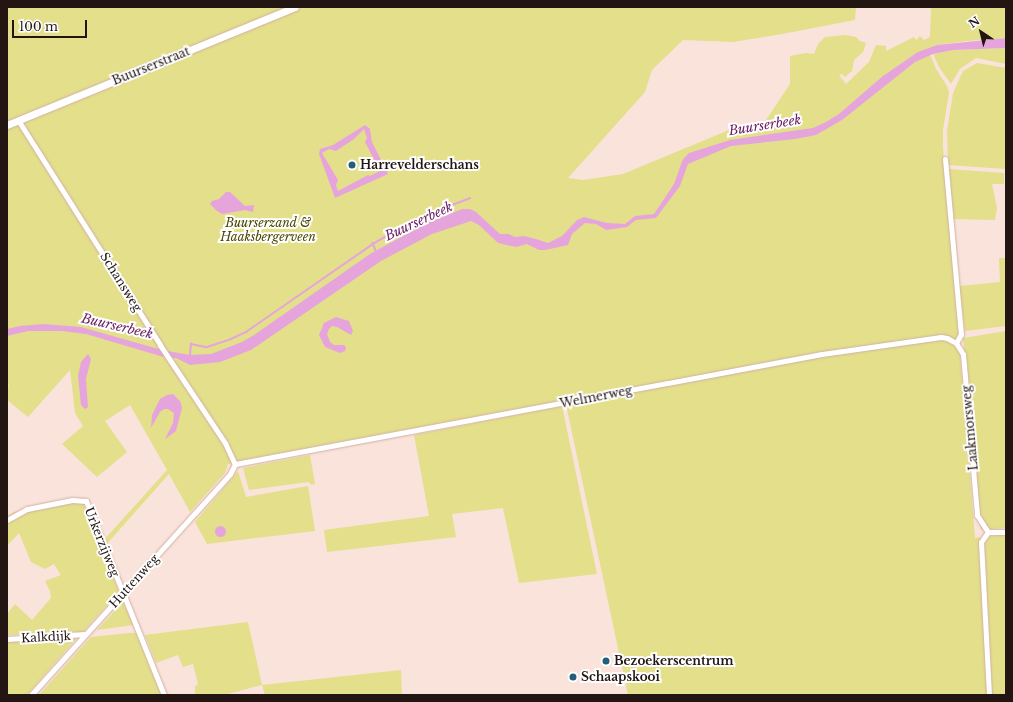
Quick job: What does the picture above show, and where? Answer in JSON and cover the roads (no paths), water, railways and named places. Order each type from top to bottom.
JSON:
[{"type":"main road","name":"Buurserstraat","points":[[7,125],[295,7]]},
{"type":"street","name":"Schansweg","points":[[18,120],[162,348],[225,443],[235,464]]},
{"type":"street","points":[[945,159],[961,334],[956,343]]},
{"type":"street","name":"Welmerweg","points":[[235,464],[822,354],[941,338],[947,338],[956,343]]},
{"type":"street","name":"Laakmorsweg","points":[[956,343],[963,354],[977,515],[988,532]]},
{"type":"street","name":"Huttenweg","points":[[31,695],[230,474],[235,464]]},
{"type":"street","name":"Urkerzijweg","points":[[7,520],[26,509],[72,500],[86,501],[122,594],[164,695]]},
{"type":"street","points":[[989,695],[981,542],[988,532],[1006,532]]},
{"type":"street","name":"Kalkdijk","points":[[7,639],[85,634]]},
{"type":"waterway","name":"Buurserbeek","points":[[376,252],[373,244],[390,234],[442,209],[470,198]]},
{"type":"waterway","points":[[190,355],[191,344],[207,347],[246,332],[373,244]]},
{"type":"place","name":"Harrevelderschans","points":[[352,165]]},
{"type":"place","name":"Bezoekerscentrum","points":[[606,661]]},
{"type":"place","name":"Schaapskooi","points":[[573,677]]},
{"type":"park label","name":"Buurserzand & Haaksbergerveen","points":[[268,230]]}]
